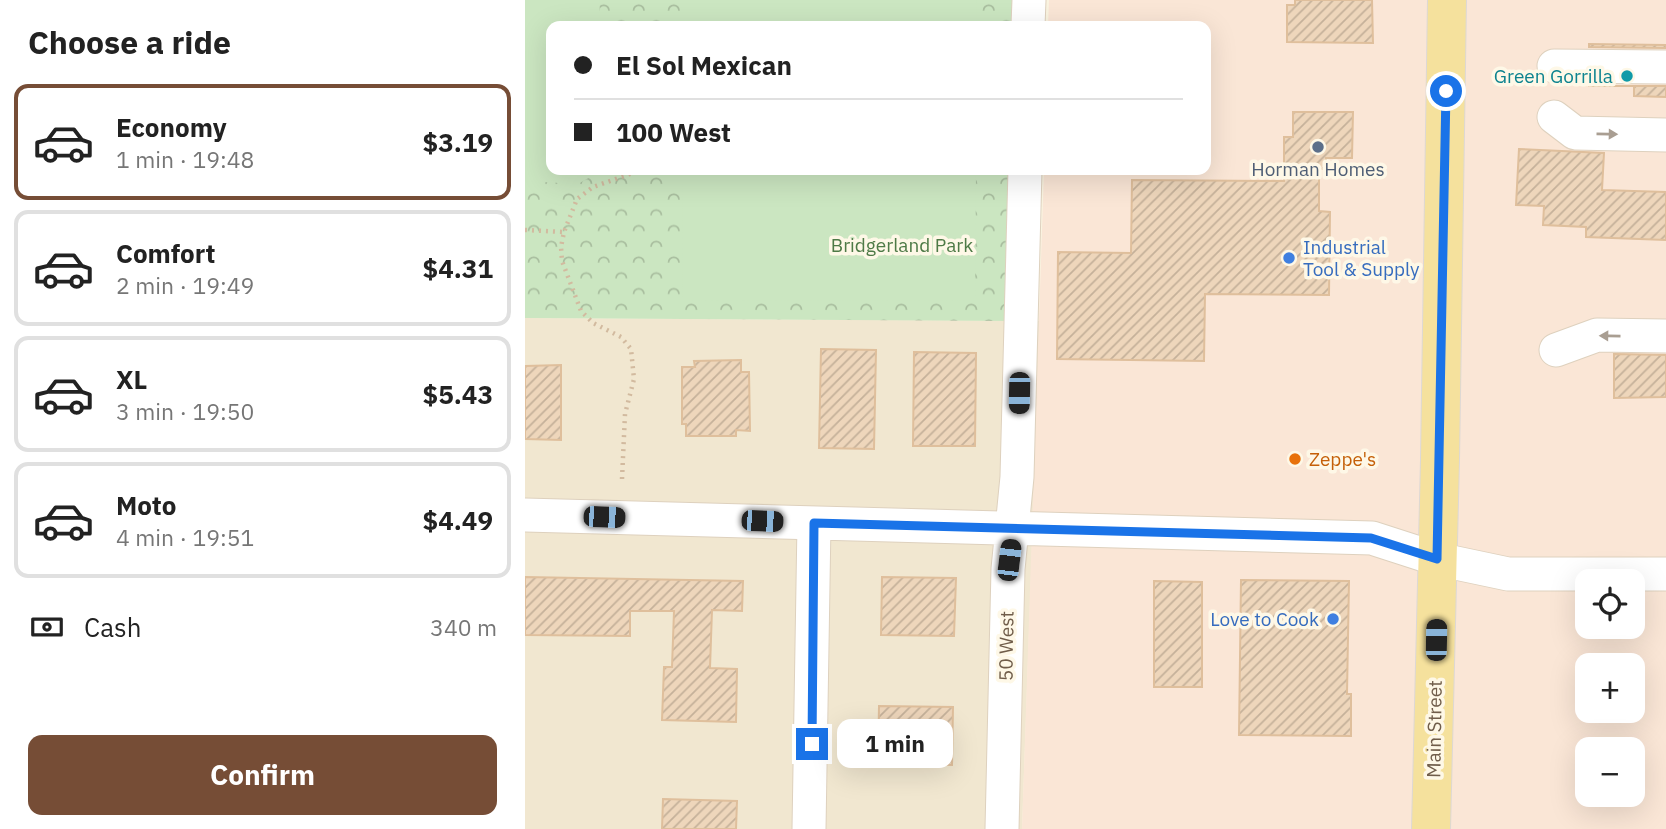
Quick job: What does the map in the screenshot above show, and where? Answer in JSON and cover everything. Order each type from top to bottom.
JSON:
[{"type":"main road","name":"Main Street","points":[[1431,829],[1447,0]]},
{"type":"street","points":[[1028,21],[1029,0]]},
{"type":"street","points":[[1555,66],[1666,67]]},
{"type":"street","points":[[1553,117],[1575,133],[1666,135]]},
{"type":"street","name":"50 West","points":[[1002,829],[1008,569],[1017,477],[1025,175]]},
{"type":"street","points":[[1556,350],[1597,335],[1666,336]]},
{"type":"street","points":[[525,515],[1371,538],[1437,559],[1519,576],[1666,574]]},
{"type":"street","points":[[809,829],[814,523]]},
{"type":"path","points":[[622,479],[625,414],[634,379],[631,349],[621,337],[593,323],[581,311],[562,261],[561,247],[563,232],[577,199],[593,187],[627,175]]},
{"type":"path","points":[[525,230],[563,232]]},
{"type":"shaded area","points":[[1049,0],[1666,0],[1666,829],[1022,829],[1044,175],[1211,175],[1211,21],[1048,21]]},
{"type":"shaded area","points":[[525,318],[1040,321],[1022,829],[525,829]]},
{"type":"green space","name":"Bridgerland Park","points":[[525,0],[1017,0],[1017,21],[546,21],[546,175],[1014,175],[1012,321],[525,318]]},
{"type":"green space","points":[[525,0],[600,0],[599,21],[546,21],[546,175],[594,175],[578,184],[525,181]]},
{"type":"green space","points":[[683,0],[977,0],[976,21],[683,21]]},
{"type":"green space","points":[[683,175],[976,175],[975,301],[682,300]]},
{"type":"building","points":[[1295,0],[1372,0],[1373,43],[1287,42],[1287,5],[1295,5]]},
{"type":"building","points":[[1589,44],[1666,45],[1666,48],[1589,47]]},
{"type":"building","points":[[1634,86],[1666,86],[1666,97],[1634,96]]},
{"type":"building","points":[[1293,112],[1353,112],[1352,158],[1326,158],[1326,169],[1319,169],[1319,211],[1330,212],[1329,295],[1205,294],[1204,361],[1057,359],[1058,252],[1131,253],[1132,180],[1284,181],[1284,137],[1293,137]]},
{"type":"building","points":[[1519,149],[1604,153],[1602,190],[1666,192],[1666,240],[1586,237],[1586,227],[1543,225],[1544,206],[1516,205]]},
{"type":"building","points":[[821,349],[876,350],[874,449],[819,448]]},
{"type":"building","points":[[914,352],[976,353],[975,446],[913,446]]},
{"type":"building","points":[[1614,354],[1666,355],[1666,397],[1614,398]]},
{"type":"building","points":[[741,360],[741,372],[749,372],[750,431],[736,430],[736,436],[686,436],[686,424],[682,424],[682,367],[695,367],[694,361]]},
{"type":"building","points":[[561,365],[561,440],[525,439],[525,366]]},
{"type":"building","points":[[525,577],[743,581],[742,611],[712,610],[710,668],[737,669],[736,722],[662,720],[664,667],[672,667],[674,611],[630,611],[630,636],[525,635]]},
{"type":"building","points":[[882,577],[956,578],[954,636],[881,635]]},
{"type":"building","points":[[1241,580],[1349,581],[1347,694],[1351,694],[1351,736],[1239,735]]},
{"type":"building","points":[[1154,581],[1202,582],[1202,687],[1154,687]]},
{"type":"building","points":[[879,706],[953,707],[952,765],[878,763]]},
{"type":"building","points":[[663,799],[737,801],[736,829],[662,829]]},
{"type":"place","name":"Green Gorrilla","points":[[1627,76]]},
{"type":"place","name":"Horman Homes","points":[[1318,147]]},
{"type":"place","name":"Industrial Tool & Supply","points":[[1289,258]]},
{"type":"place","name":"Zeppe's","points":[[1295,459]]},
{"type":"place","name":"Love to Cook","points":[[1333,619]]},
{"type":"route","points":[[812,744],[814,523],[1371,538],[1437,559],[1446,91]]}]
